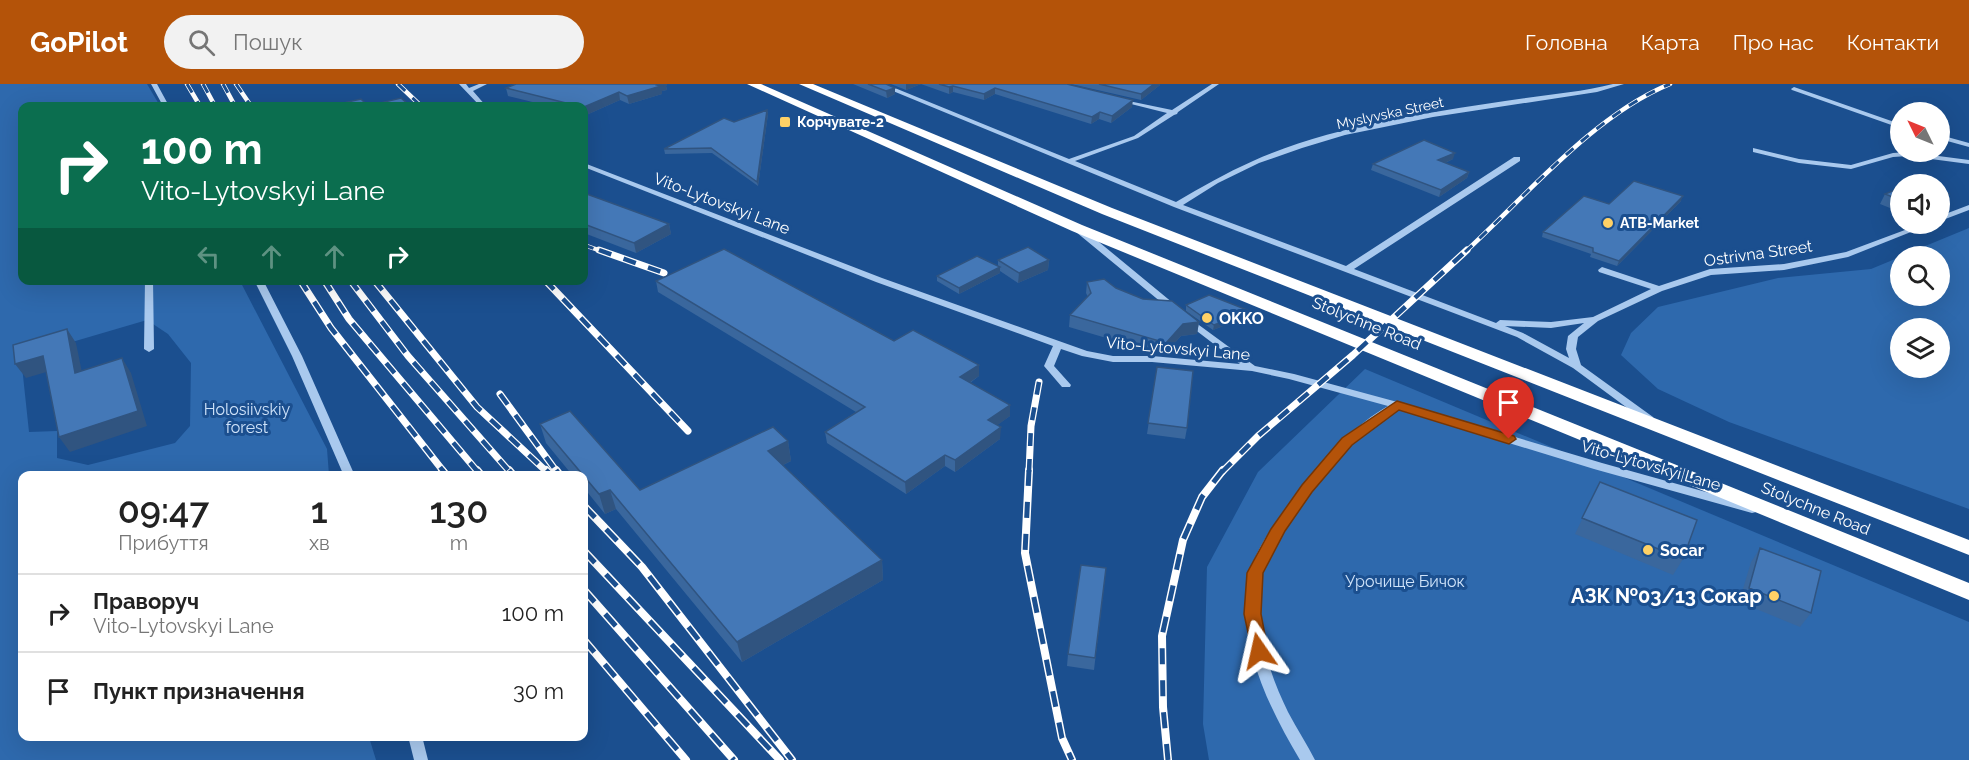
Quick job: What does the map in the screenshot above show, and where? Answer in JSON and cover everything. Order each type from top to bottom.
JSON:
[{"type":"highway","name":"Stolychne Road","points":[[752,84],[1077,228],[1969,592]]},
{"type":"highway","name":"Stolychne Road","points":[[804,84],[1107,211],[1969,548]]},
{"type":"street","points":[[154,84],[164,102]]},
{"type":"street","points":[[462,84],[479,102]]},
{"type":"street","points":[[468,91],[484,84]]},
{"type":"street","points":[[879,84],[1177,205],[1488,322],[1576,366],[1665,431]]},
{"type":"street","points":[[1070,161],[1136,137],[1216,84]]},
{"type":"street","name":"Myslyvska Street","points":[[1177,205],[1254,162],[1304,145],[1449,112],[1621,84]]},
{"type":"street","points":[[1794,89],[1890,123]]},
{"type":"street","points":[[1109,97],[1175,113]]},
{"type":"street","points":[[1950,140],[1969,145]]},
{"type":"street","points":[[1756,150],[1799,161],[1851,167],[1893,155],[1908,154],[1969,162]]},
{"type":"street","points":[[1348,269],[1517,159]]},
{"type":"street","name":"Vito-Lytovskyi Lane","points":[[588,167],[1057,346],[1113,359],[1152,359],[1252,368],[1290,375],[1784,518]]},
{"type":"street","points":[[1950,215],[1969,207]]},
{"type":"street","points":[[1077,228],[1178,312],[1252,368]]},
{"type":"street","name":"Ostrivna Street","points":[[1576,366],[1571,349],[1573,336],[1595,319],[1659,289],[1710,272],[1784,267],[1848,254],[1901,234]]},
{"type":"street","points":[[1602,270],[1659,289]]},
{"type":"street","points":[[149,285],[150,349]]},
{"type":"street","points":[[261,285],[297,357],[348,471]]},
{"type":"street","name":"Ostrivna Street","points":[[1488,322],[1551,325],[1595,319]]},
{"type":"street","points":[[1057,346],[1049,366],[1066,385]]},
{"type":"street","points":[[1308,760],[1292,735],[1263,670],[1252,614],[1255,573],[1279,529],[1307,489],[1347,442],[1397,405]]},
{"type":"street","points":[[416,741],[421,760]]},
{"type":"green space","name":"Holosiivskiy forest","points":[[0,84],[147,84],[158,102],[18,102],[18,285],[242,285],[327,449],[329,471],[18,471],[18,741],[370,741],[376,760],[0,760]],"holes":[[[147,320],[168,334],[191,363],[190,426],[175,443],[88,465],[57,458],[57,431],[29,432],[21,357]]]},
{"type":"green space","points":[[1969,228],[1969,509],[1729,422],[1658,389],[1621,355],[1631,333],[1658,307],[1778,278],[1871,269],[1890,261],[1890,306],[1950,306],[1950,246],[1925,246]]},
{"type":"green space","name":"Урочище Бичок","points":[[1365,369],[1969,622],[1969,760],[1209,760],[1203,724],[1207,567],[1258,472]]},
{"type":"building","points":[[516,84],[659,84],[657,85],[661,86],[627,96],[619,92],[588,105],[588,102],[563,102],[506,88]]},
{"type":"building","points":[[868,84],[886,84],[895,88],[886,91]]},
{"type":"building","points":[[939,84],[1067,84],[1133,100],[1112,116],[1100,112],[1092,117],[995,88],[984,94]]},
{"type":"building","points":[[1099,84],[1154,84],[1141,94]]},
{"type":"building","points":[[401,98],[406,102],[384,102]]},
{"type":"building","points":[[361,99],[364,102],[348,102]]},
{"type":"building","points":[[767,110],[757,182],[711,148],[664,149],[724,118],[734,122]]},
{"type":"building","points":[[1424,140],[1455,153],[1438,160],[1469,172],[1441,190],[1373,164]]},
{"type":"building","name":"ATB-Market","points":[[1634,181],[1683,196],[1619,261],[1593,252],[1593,248],[1543,232],[1584,196],[1609,204]]},
{"type":"building","points":[[588,194],[669,224],[634,243],[588,226]]},
{"type":"building","points":[[1028,247],[1049,260],[1019,273],[998,260]]},
{"type":"building","points":[[724,249],[894,341],[913,330],[979,365],[960,377],[1010,405],[988,420],[1001,427],[955,460],[945,455],[905,482],[825,432],[865,407],[656,281]]},
{"type":"building","points":[[977,256],[1000,267],[959,288],[937,276]]},
{"type":"building","points":[[1104,279],[1116,288],[1143,299],[1172,301],[1199,322],[1183,324],[1166,343],[1070,315],[1091,293],[1087,282]]},
{"type":"building","points":[[1209,295],[1250,311],[1214,325],[1186,305]]},
{"type":"building","points":[[67,329],[75,373],[122,358],[138,411],[59,437],[43,356],[15,364],[13,345]]},
{"type":"building","points":[[1157,367],[1193,371],[1187,428],[1148,423]]},
{"type":"building","points":[[570,411],[640,490],[773,427],[788,441],[768,451],[882,560],[737,642],[610,490],[599,494],[588,481],[588,471],[580,471],[540,424]]},
{"type":"building","points":[[1600,482],[1697,520],[1683,559],[1582,518]]},
{"type":"building","points":[[1760,548],[1821,571],[1811,613],[1749,588]]},
{"type":"building","points":[[1081,565],[1106,568],[1095,658],[1068,654]]},
{"type":"railway","points":[[187,84],[198,102]]},
{"type":"railway","points":[[203,84],[213,102]]},
{"type":"railway","points":[[223,84],[233,102]]},
{"type":"railway","points":[[236,84],[248,102]]},
{"type":"railway","points":[[398,84],[417,102]]},
{"type":"railway","points":[[1465,252],[1588,136],[1614,115],[1670,84]]},
{"type":"railway","points":[[588,246],[604,252]]},
{"type":"railway","points":[[599,250],[664,273]]},
{"type":"railway","points":[[1222,472],[1258,436],[1353,355],[1467,250]]},
{"type":"railway","points":[[303,285],[331,328],[443,471]]},
{"type":"railway","points":[[327,285],[349,319],[477,471]]},
{"type":"railway","points":[[354,285],[408,356],[509,471]]},
{"type":"railway","points":[[378,285],[477,407],[546,471]]},
{"type":"railway","points":[[550,285],[688,431]]},
{"type":"railway","points":[[1029,472],[1031,426],[1039,382]]},
{"type":"railway","points":[[500,394],[556,471]]},
{"type":"railway","points":[[1029,470],[1025,553],[1062,738],[1072,760]]},
{"type":"railway","points":[[1168,760],[1163,707],[1162,636],[1183,540],[1202,497],[1223,470]]},
{"type":"railway","points":[[588,510],[642,567],[792,760]]},
{"type":"railway","points":[[588,555],[780,760]]},
{"type":"railway","points":[[588,595],[734,760]]},
{"type":"railway","points":[[588,645],[686,760]]},
{"type":"place","name":"Корчувате-2","points":[[785,122]]},
{"type":"place","name":"ATB-Market","points":[[1608,223]]},
{"type":"place","name":"OKKO","points":[[1207,318]]},
{"type":"place","name":"Socar","points":[[1648,550]]},
{"type":"place","name":"АЗК №03/13 Сокар","points":[[1774,596]]},
{"type":"route","points":[[1259,651],[1252,614],[1255,573],[1279,529],[1307,489],[1347,442],[1397,405],[1509,439]]}]
